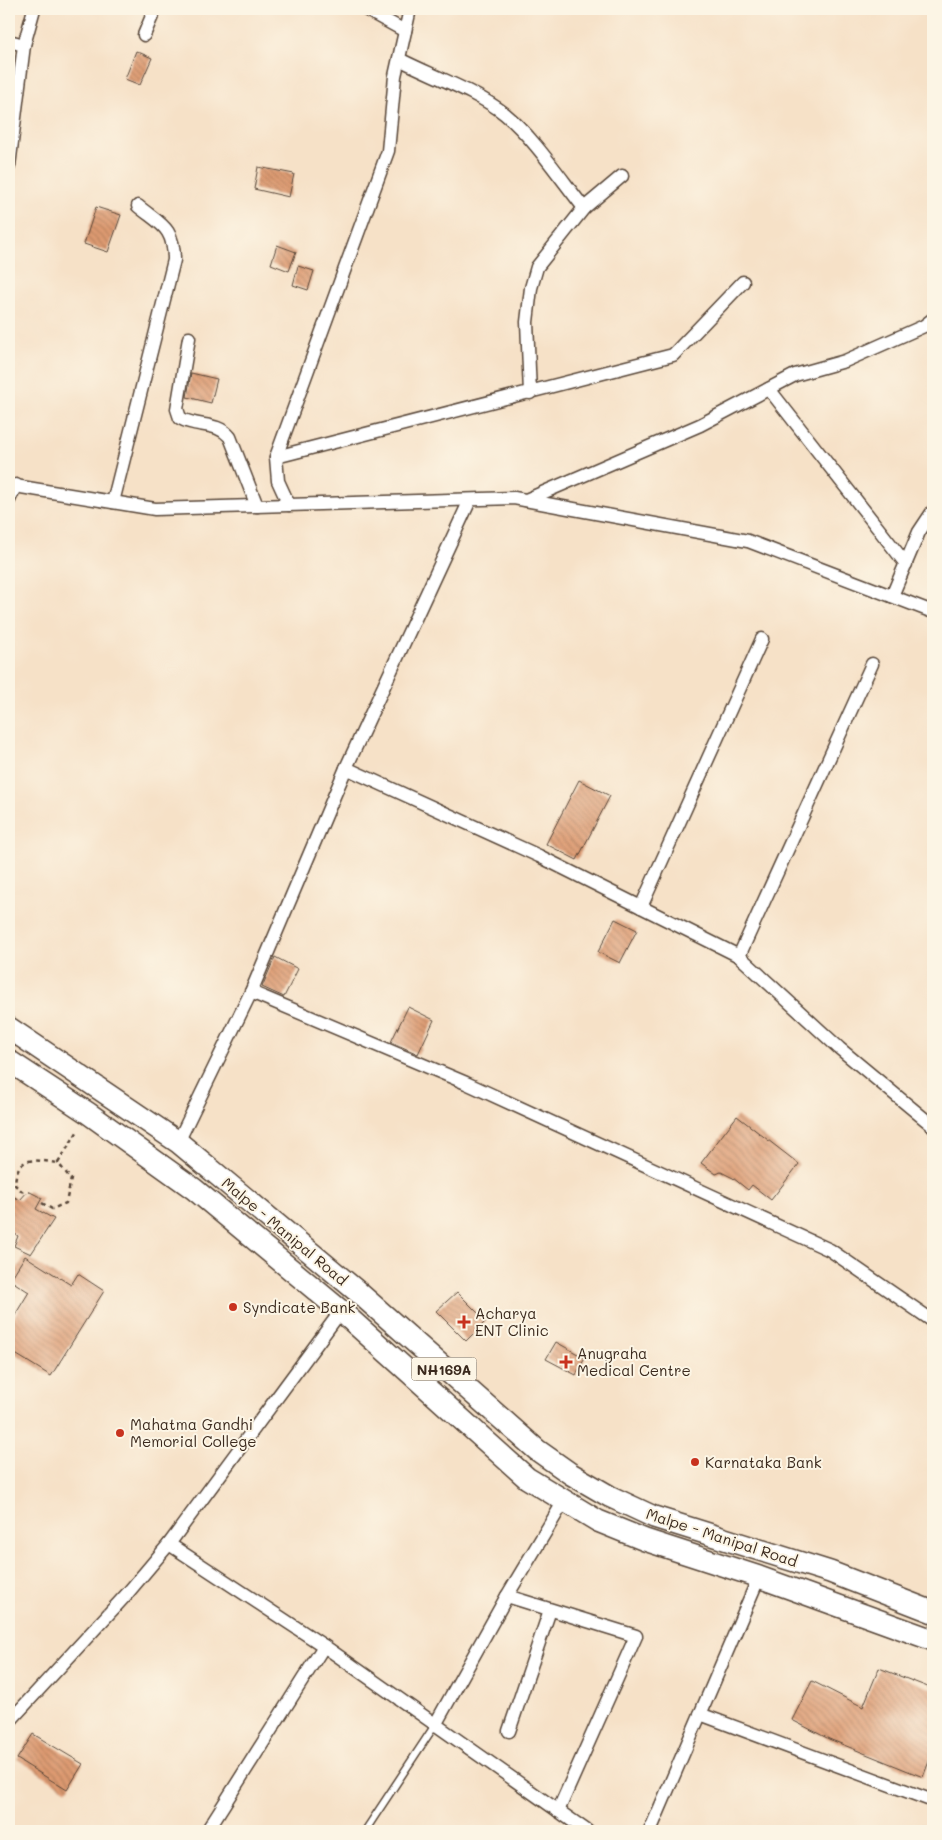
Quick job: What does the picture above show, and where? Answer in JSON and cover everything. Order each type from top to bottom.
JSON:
[{"type":"highway","name":"Malpe - Manipal Road","points":[[9,1028],[178,1142],[337,1274],[537,1450],[570,1474],[654,1517],[830,1572],[933,1612]]},
{"type":"highway","name":"Malpe - Manipal Road","points":[[9,1061],[88,1113],[194,1189],[341,1311],[498,1454],[527,1478],[598,1521],[645,1540],[820,1598],[933,1640]]},
{"type":"highway","points":[[820,1598],[830,1572]]},
{"type":"street","points":[[9,166],[24,45],[34,9]]},
{"type":"street","points":[[144,35],[155,9]]},
{"type":"street","points":[[365,9],[405,31]]},
{"type":"street","points":[[290,505],[278,481],[276,457],[388,151],[395,76],[410,9]]},
{"type":"street","points":[[9,41],[24,45]]},
{"type":"street","points":[[399,59],[488,103],[504,114],[518,126],[584,208]]},
{"type":"street","points":[[530,393],[527,322],[531,288],[537,266],[584,208],[622,176]]},
{"type":"street","points":[[113,502],[174,260],[174,243],[169,231],[138,206]]},
{"type":"street","points":[[276,457],[673,355],[743,282]]},
{"type":"street","points":[[526,500],[700,426],[795,375],[845,361],[924,326],[933,319]]},
{"type":"street","points":[[188,338],[177,409],[180,418],[188,423],[214,426],[224,430],[230,437],[257,506]]},
{"type":"street","points":[[769,389],[906,564]]},
{"type":"street","points":[[9,500],[12,485],[155,509],[514,498],[748,541],[933,612]]},
{"type":"street","points":[[178,1142],[251,992],[346,768],[470,500]]},
{"type":"street","points":[[892,596],[919,532],[933,511]]},
{"type":"street","points":[[641,907],[762,638]]},
{"type":"street","points":[[739,956],[872,664]]},
{"type":"street","points":[[346,768],[539,856],[739,956],[839,1048],[933,1126]]},
{"type":"street","points":[[251,992],[466,1084],[830,1250],[933,1321]]},
{"type":"street","points":[[9,1722],[126,1595],[169,1544],[341,1311]]},
{"type":"street","points":[[435,1725],[506,1596],[564,1501]]},
{"type":"street","points":[[169,1544],[324,1646],[587,1831]]},
{"type":"street","points":[[650,1831],[759,1577]]},
{"type":"street","points":[[506,1596],[636,1636],[558,1811]]},
{"type":"street","points":[[509,1731],[550,1610]]},
{"type":"street","points":[[207,1831],[324,1646]]},
{"type":"street","points":[[700,1714],[933,1801]]},
{"type":"lane","points":[[365,1831],[435,1725]]},
{"type":"path","points":[[58,1163],[88,1113]]},
{"type":"path","points":[[23,1192],[15,1184],[16,1172],[22,1164],[32,1160],[58,1163],[71,1179],[66,1203],[52,1209],[42,1204]]},
{"type":"building","points":[[136,51],[152,58],[140,85],[125,79]]},
{"type":"building","points":[[258,167],[294,174],[289,197],[254,189]]},
{"type":"building","points":[[96,207],[121,215],[108,252],[84,244]]},
{"type":"building","points":[[277,245],[296,252],[289,271],[271,264]]},
{"type":"building","points":[[298,266],[314,271],[308,290],[293,285]]},
{"type":"building","points":[[191,373],[217,379],[211,403],[187,397]]},
{"type":"building","points":[[579,780],[610,796],[577,860],[546,844]]},
{"type":"building","points":[[615,919],[637,930],[620,963],[598,952]]},
{"type":"building","points":[[275,957],[298,969],[284,997],[262,987]]},
{"type":"building","points":[[408,1007],[434,1020],[418,1054],[391,1042]]},
{"type":"building","points":[[737,1116],[799,1164],[771,1200],[752,1185],[748,1190],[733,1178],[721,1172],[716,1174],[701,1163]]},
{"type":"building","points":[[28,1191],[42,1198],[36,1209],[54,1219],[31,1254],[14,1246],[18,1236],[9,1230],[9,1194],[20,1200]]},
{"type":"building","points":[[25,1256],[71,1285],[78,1274],[104,1291],[51,1376],[9,1350],[9,1325],[29,1292],[10,1280]]},
{"type":"building","points":[[457,1292],[486,1321],[466,1341],[436,1311]]},
{"type":"building","points":[[556,1342],[585,1358],[576,1375],[546,1359]]},
{"type":"building","points":[[879,1668],[933,1689],[933,1751],[923,1777],[829,1739],[792,1720],[812,1681],[863,1707]]},
{"type":"building","points":[[33,1734],[83,1764],[67,1790],[17,1759]]},
{"type":"place","name":"Syndicate Bank","points":[[233,1307]]},
{"type":"place","name":"Acharya ENT Clinic","points":[[464,1322]]},
{"type":"place","name":"Anugraha Medical Centre","points":[[566,1362]]},
{"type":"place","name":"Mahatma Gandhi Memorial College","points":[[120,1433]]},
{"type":"place","name":"Karnataka Bank","points":[[695,1462]]}]
